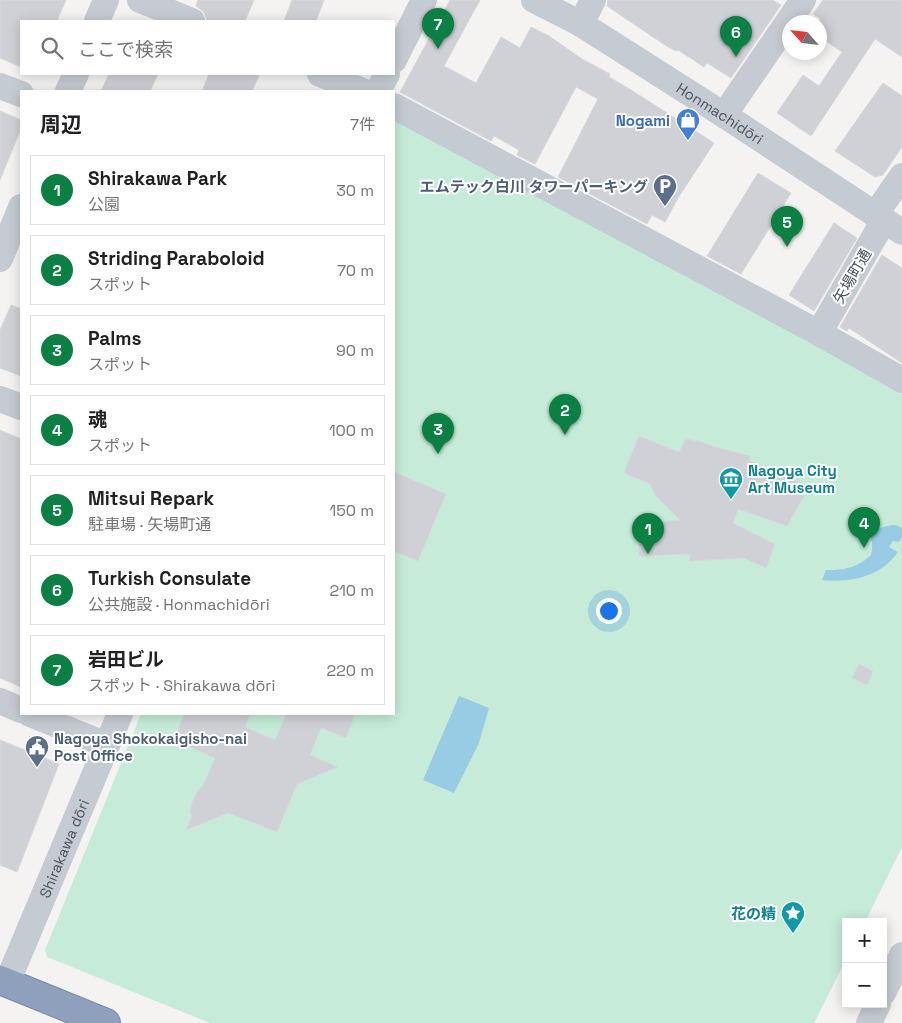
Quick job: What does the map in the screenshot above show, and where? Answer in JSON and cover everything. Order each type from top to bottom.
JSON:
[{"type":"highway","points":[[3,982],[106,1023]]},
{"type":"street","points":[[97,20],[106,0]]},
{"type":"street","points":[[140,0],[190,20]]},
{"type":"street","points":[[395,58],[424,0]]},
{"type":"street","name":"Honmachidōri","points":[[534,0],[581,24],[724,114],[887,222]]},
{"type":"street","points":[[581,24],[593,0]]},
{"type":"street","points":[[724,114],[803,0]]},
{"type":"street","points":[[68,90],[76,75]]},
{"type":"street","points":[[323,75],[360,90]]},
{"type":"street","points":[[379,90],[386,75]]},
{"type":"street","points":[[0,86],[20,94]]},
{"type":"street","points":[[395,107],[819,332],[902,380]]},
{"type":"street","name":"矢場町通","points":[[819,332],[887,222],[902,176]]},
{"type":"street","points":[[0,259],[20,209]]},
{"type":"street","points":[[0,399],[20,407]]},
{"type":"street","points":[[0,701],[20,710]]},
{"type":"street","points":[[32,715],[106,745]]},
{"type":"street","name":"Shirakawa dōri","points":[[3,982],[120,715]]},
{"type":"street","points":[[887,985],[902,955]]},
{"type":"street","points":[[868,1023],[876,1008]]},
{"type":"green space","points":[[395,118],[766,316],[902,394],[902,847],[867,918],[842,918],[842,967],[814,1023],[210,1023],[47,957],[45,950],[141,715],[395,715]]},
{"type":"water","points":[[864,523],[874,528],[895,525],[902,528],[902,537],[899,542],[893,541],[889,547],[898,552],[891,561],[874,573],[854,579],[822,580],[826,570],[850,567],[861,563],[871,555],[870,536],[860,527]]},
{"type":"water","points":[[459,696],[489,708],[479,743],[454,793],[423,780]]},
{"type":"building","points":[[0,0],[66,0],[57,20],[20,20],[20,67],[0,58]]},
{"type":"building","points":[[198,0],[254,0],[245,20],[207,20],[204,12],[196,6]]},
{"type":"building","points":[[292,0],[324,0],[316,20],[284,20]]},
{"type":"building","points":[[450,0],[480,0],[444,66],[476,83],[501,37],[520,48],[531,27],[610,74],[609,77],[714,143],[678,198],[665,222],[652,215],[647,224],[558,177],[598,99],[576,87],[535,164],[517,155],[519,150],[494,136],[491,141],[400,92]]},
{"type":"building","points":[[608,0],[773,0],[781,5],[731,78],[707,63],[704,67],[678,50],[676,51],[665,45],[607,6]]},
{"type":"building","points":[[823,0],[902,0],[902,57],[875,39],[811,136],[777,113],[803,75],[819,86],[842,52],[827,42],[827,15],[813,14]]},
{"type":"building","points":[[109,75],[158,75],[150,90],[101,90]]},
{"type":"building","points":[[209,75],[260,75],[252,90],[202,90]]},
{"type":"building","points":[[883,83],[902,96],[902,147],[883,175],[875,177],[835,151]]},
{"type":"building","points":[[0,111],[20,120],[20,131],[0,180]]},
{"type":"building","points":[[758,173],[791,193],[741,274],[707,256]]},
{"type":"building","points":[[834,223],[857,238],[814,311],[789,295]]},
{"type":"building","points":[[882,255],[902,268],[902,363],[849,328],[847,331],[840,327]]},
{"type":"building","points":[[11,305],[20,309],[20,376],[0,368],[0,330]]},
{"type":"building","points":[[0,430],[20,439],[20,687],[0,678]]},
{"type":"building","name":"Nagoya City Art Museum","points":[[639,436],[679,452],[686,439],[699,441],[750,456],[750,461],[799,482],[795,491],[804,496],[787,526],[738,509],[733,523],[775,544],[766,568],[743,558],[690,561],[689,554],[639,556],[639,524],[680,520],[656,496],[650,484],[624,473]]},
{"type":"building","points":[[395,472],[446,494],[418,561],[395,551]]},
{"type":"building","points":[[859,664],[873,671],[867,685],[852,678]]},
{"type":"building","points":[[184,715],[250,715],[245,727],[275,740],[286,715],[355,715],[346,738],[321,728],[310,755],[338,767],[297,784],[277,832],[228,813],[186,830],[192,816],[190,813],[192,802],[198,790],[203,786],[215,758],[174,740]]},
{"type":"building","points":[[0,740],[59,764],[17,872],[0,865]]},
{"type":"place","name":"岩田ビル","points":[[438,49]]},
{"type":"place","name":"Turkish Consulate","points":[[736,57]]},
{"type":"place","name":"Nogami","points":[[688,141]]},
{"type":"place","name":"エムテック白川 タワーパーキング","points":[[665,207]]},
{"type":"place","name":"Mitsui Repark","points":[[787,247]]},
{"type":"place","name":"Striding Paraboloid","points":[[565,435]]},
{"type":"place","name":"Palms","points":[[438,454]]},
{"type":"place","name":"Nagoya City Art Museum","points":[[731,500]]},
{"type":"place","name":"魂","points":[[864,548]]},
{"type":"place","name":"Shirakawa Park","points":[[648,554]]},
{"type":"place","name":"Nagoya Shokokaigisho-nai Post Office","points":[[37,768]]},
{"type":"place","name":"花の精","points":[[793,934]]}]
